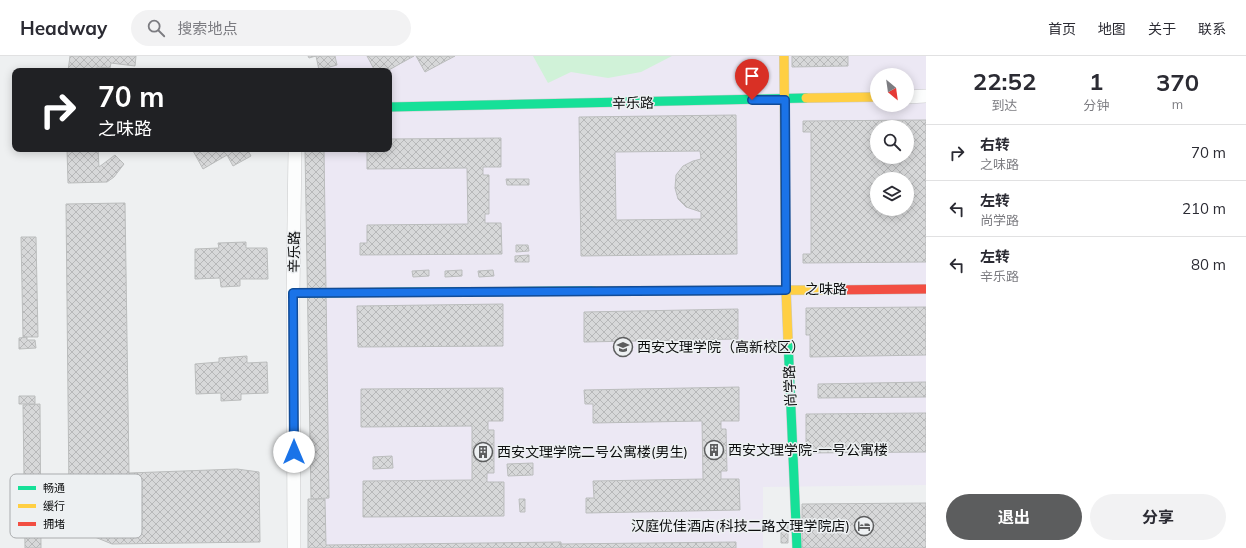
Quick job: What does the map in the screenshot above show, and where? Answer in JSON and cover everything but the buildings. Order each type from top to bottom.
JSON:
[{"type":"street","name":"尚学路","points":[[784,56],[786,290],[797,548]]},
{"type":"street","points":[[914,97],[926,96]]},
{"type":"street","name":"辛乐路","points":[[392,107],[870,97]]},
{"type":"street","name":"辛乐路","points":[[294,548],[293,293],[295,152]]},
{"type":"street","name":"之味路","points":[[293,293],[926,289]]},
{"type":"shaded area","name":"西安文理学院（高新校区）","points":[[319,56],[926,56],[926,485],[763,487],[763,548],[324,548],[318,152],[392,152],[392,68],[317,68]]},
{"type":"green space","points":[[533,56],[672,56],[641,72],[608,78],[571,72],[548,83]]},
{"type":"traffic: fast","points":[[392,107],[806,98]]},
{"type":"traffic: fast","points":[[293,293],[594,291]]},
{"type":"traffic: fast","points":[[788,340],[797,548]]},
{"type":"traffic: slow","points":[[784,56],[786,289],[788,340]]},
{"type":"traffic: slow","points":[[806,98],[870,97]]},
{"type":"traffic: slow","points":[[594,291],[829,290]]},
{"type":"traffic: jam","points":[[829,290],[926,289]]},
{"type":"place","name":"西安文理学院（高新校区）","points":[[623,347]]},
{"type":"place","name":"西安文理学院-一号公寓楼","points":[[714,450]]},
{"type":"place","name":"西安文理学院二号公寓楼(男生)","points":[[483,452]]},
{"type":"place","name":"汉庭优佳酒店(科技二路文理学院店)","points":[[864,526]]},
{"type":"route","points":[[294,452],[293,293],[786,290],[785,100],[752,100]]}]
